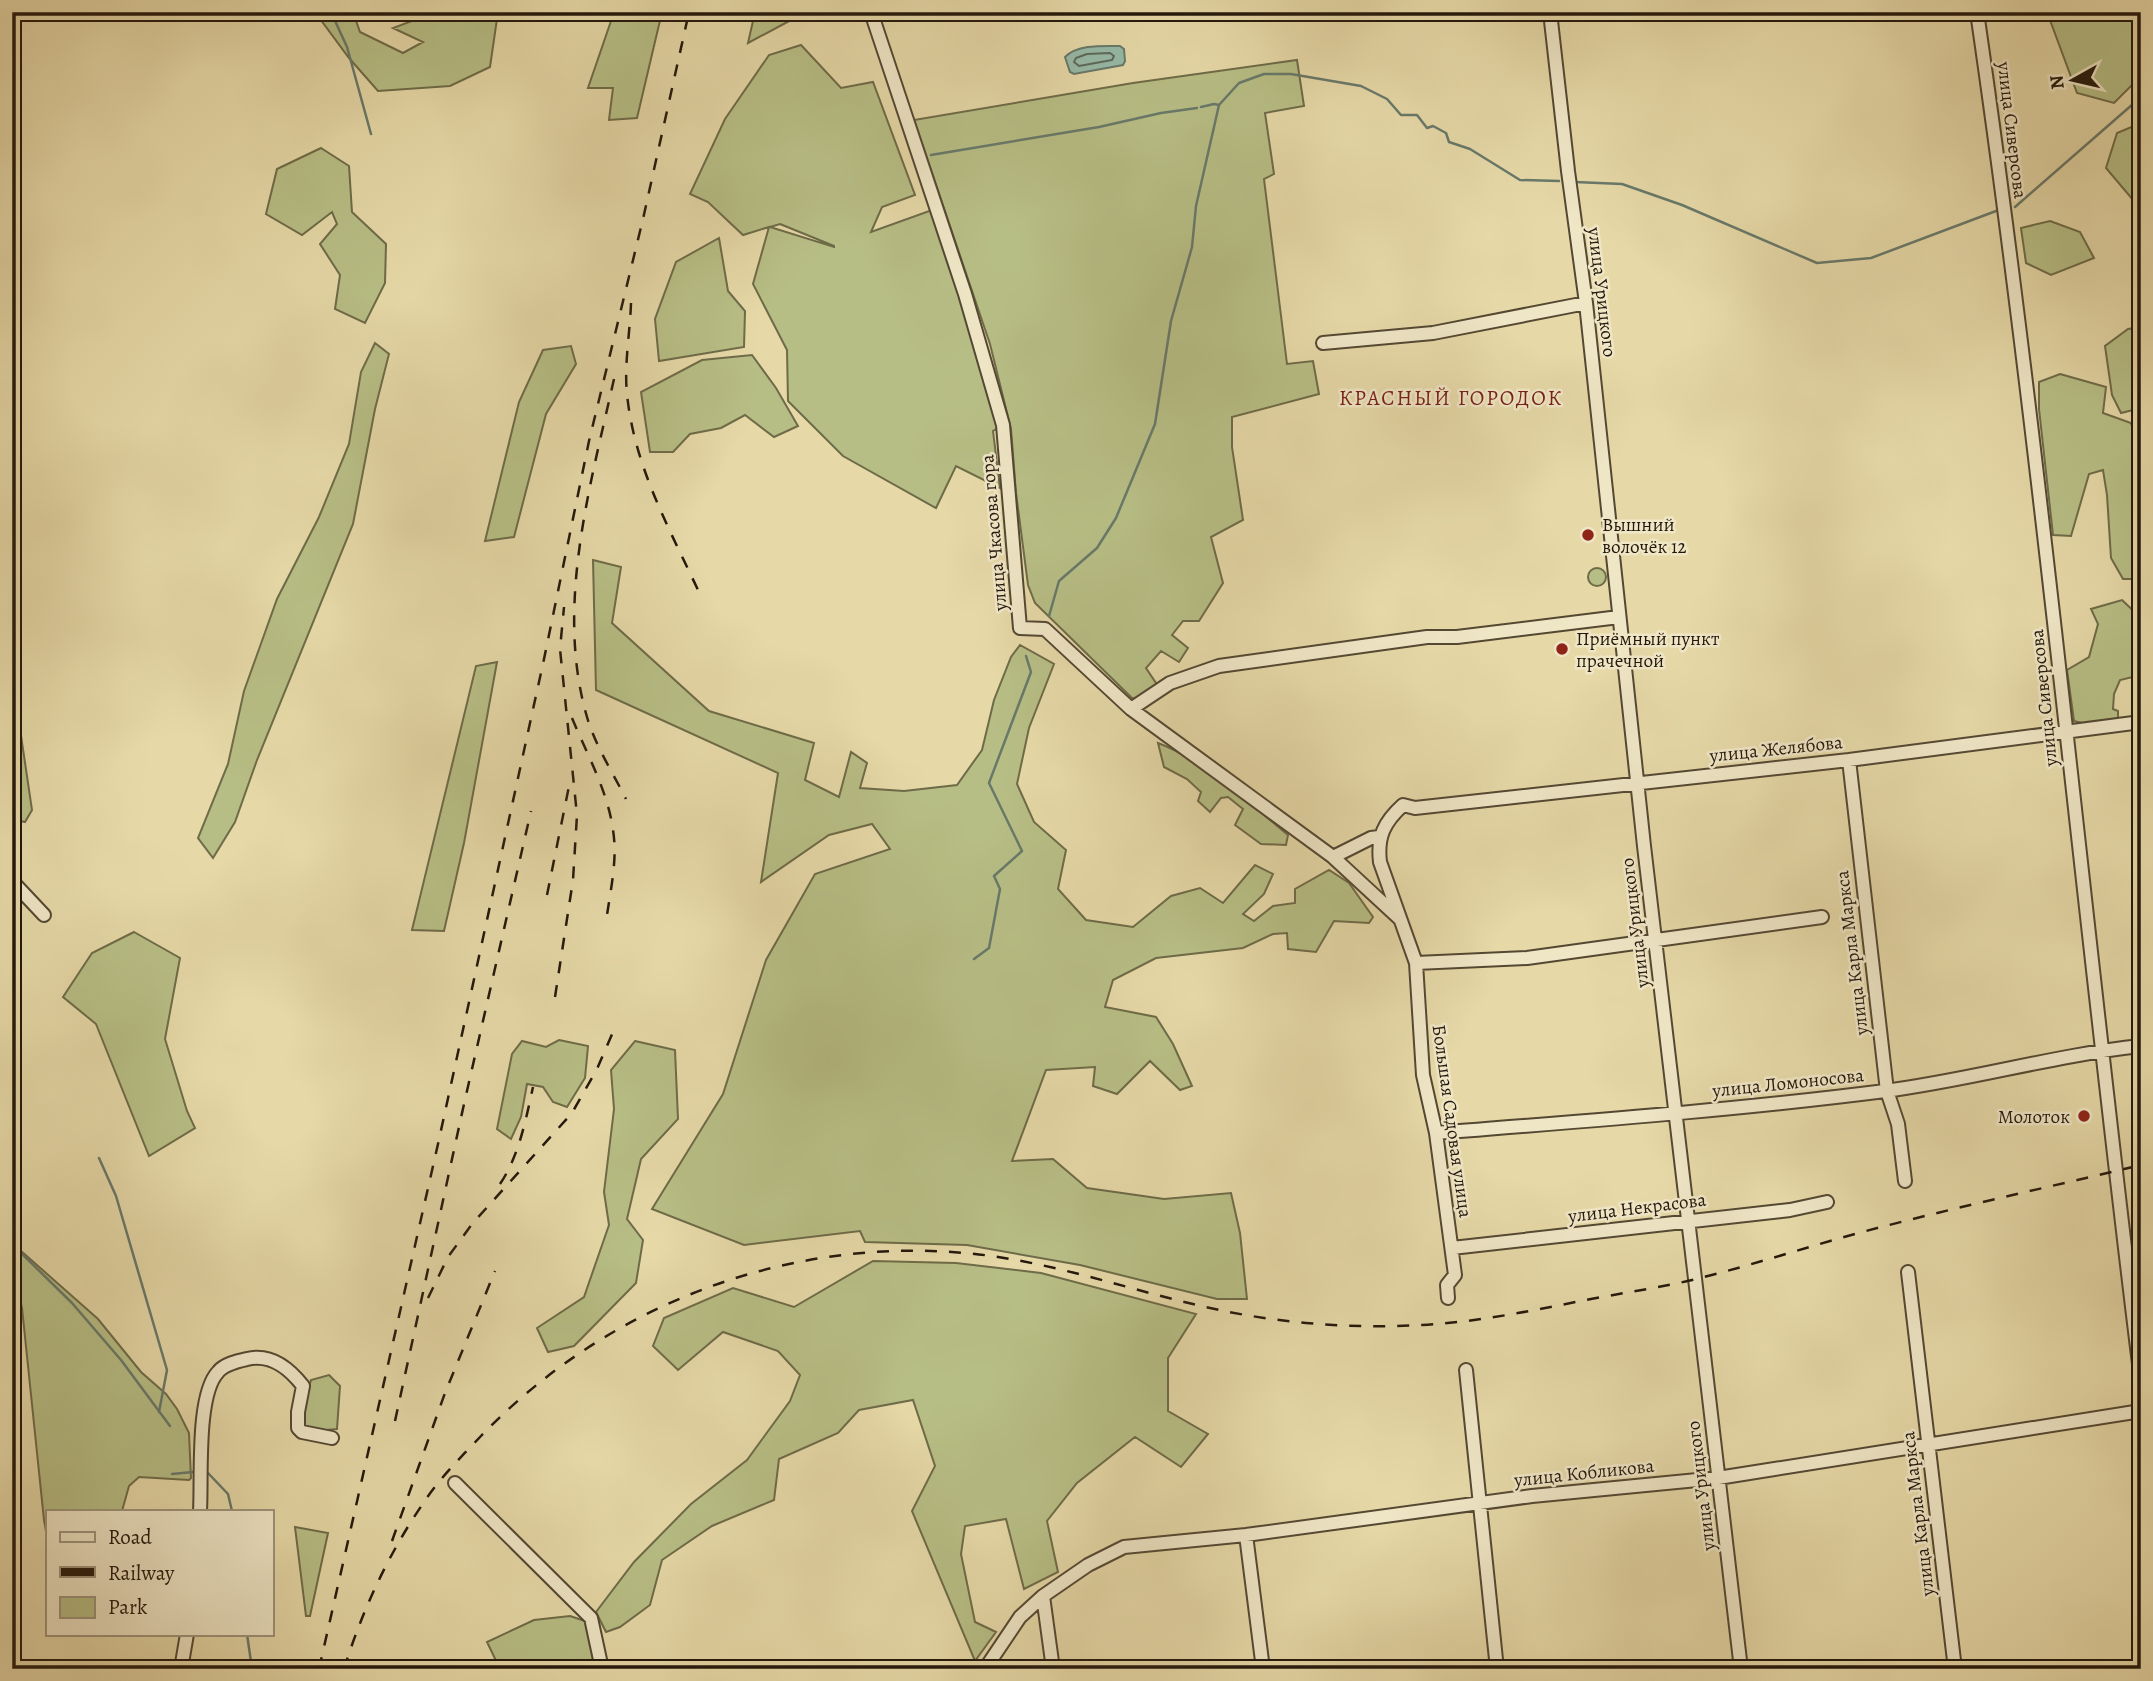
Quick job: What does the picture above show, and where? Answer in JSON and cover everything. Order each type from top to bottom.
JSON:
[{"type":"street","name":"улица Чкасова гора","points":[[871,12],[965,294],[1003,425],[1020,628],[1045,629],[1131,709],[1334,857],[1401,920]]},
{"type":"street","name":"улица Урицкого","points":[[1550,12],[1567,172],[1586,303],[1687,1220],[1741,1669]]},
{"type":"street","name":"улица Сиверсова","points":[[1977,12],[2027,389],[2141,1380]]},
{"type":"street","points":[[1324,343],[1433,333],[1586,303]]},
{"type":"street","points":[[1131,709],[1170,683],[1219,666],[1414,639],[1619,617]]},
{"type":"street","name":"улица Желябова","points":[[1379,837],[1392,814],[1402,805],[1415,808],[1849,760],[2141,722]]},
{"type":"street","name":"улица Карла Маркса","points":[[1849,760],[1887,1091],[1898,1124],[1905,1181]]},
{"type":"street","points":[[1334,857],[1371,838],[1379,837]]},
{"type":"street","name":"Большая Садовая улица","points":[[1379,837],[1380,862],[1416,963],[1423,1075],[1436,1133],[1455,1275],[1447,1285],[1448,1298]]},
{"type":"street","points":[[12,881],[44,915]]},
{"type":"street","points":[[1416,963],[1527,958],[1822,917]]},
{"type":"street","name":"улица Ломоносова","points":[[1436,1133],[1675,1114],[1887,1091],[2101,1050],[2141,1046]]},
{"type":"street","name":"улица Некрасова","points":[[1452,1248],[1790,1210],[1827,1202]]},
{"type":"street","name":"улица Карла Маркса","points":[[1908,1272],[1955,1669]]},
{"type":"street","points":[[200,1510],[200,1448],[206,1398],[217,1372],[231,1364],[252,1358],[275,1361],[291,1370],[303,1385],[298,1428],[302,1432],[332,1438]]},
{"type":"street","points":[[1466,1370],[1497,1669]]},
{"type":"street","name":"улица Кобликова","points":[[985,1669],[1020,1617],[1043,1596],[1088,1565],[1124,1547],[1247,1535],[1479,1504],[1718,1478],[2141,1411]]},
{"type":"street","points":[[456,1483],[591,1618],[602,1669]]},
{"type":"street","points":[[1247,1535],[1263,1669]]},
{"type":"street","points":[[1043,1596],[1053,1669]]},
{"type":"street","points":[[181,1669],[187,1636]]},
{"type":"green space","points":[[315,12],[353,12],[360,32],[403,53],[423,42],[393,28],[420,18],[425,12],[498,12],[490,67],[450,86],[378,91]]},
{"type":"green space","points":[[551,12],[662,12],[637,118],[609,120],[613,88],[588,88],[611,21],[556,20]]},
{"type":"green space","points":[[755,12],[806,12],[748,43]]},
{"type":"green space","points":[[2047,12],[2141,12],[2141,76],[2114,103],[2077,93]]},
{"type":"green space","points":[[801,45],[841,88],[873,82],[915,195],[882,207],[871,232],[932,210],[969,319],[998,428],[993,431],[1000,488],[956,466],[936,508],[843,456],[788,401],[787,350],[753,284],[769,227],[743,235],[708,202],[690,194],[725,119],[769,55]],"holes":[[[780,224],[834,247],[770,227]]]},
{"type":"green space","points":[[1297,60],[1304,106],[1265,113],[1274,174],[1264,179],[1287,364],[1313,361],[1319,394],[1232,417],[1232,447],[1243,520],[1211,537],[1223,583],[1199,621],[1183,621],[1172,635],[1188,648],[1179,662],[1161,651],[1146,668],[1158,686],[1139,699],[1132,698],[1035,603],[1028,585],[1011,429],[990,344],[914,120],[1133,83]]},
{"type":"green space","points":[[2141,123],[2141,216],[2134,201],[2106,168],[2117,133]]},
{"type":"green space","points":[[321,148],[349,166],[352,212],[386,244],[385,283],[365,323],[335,309],[340,275],[320,244],[337,224],[332,212],[302,235],[266,214],[277,169]]},
{"type":"green space","points":[[2050,221],[2080,232],[2094,258],[2051,275],[2026,263],[2021,228]]},
{"type":"green space","points":[[719,238],[728,291],[745,311],[744,347],[659,361],[655,319],[676,262]]},
{"type":"green space","points":[[2141,327],[2141,408],[2121,413],[2112,395],[2105,346],[2128,329]]},
{"type":"green space","points":[[375,343],[389,354],[375,409],[353,524],[257,760],[235,822],[213,858],[198,838],[228,764],[244,691],[277,599],[319,517],[349,444],[361,372]]},
{"type":"green space","points":[[571,346],[576,364],[546,414],[514,537],[485,541],[519,402],[543,350]]},
{"type":"green space","points":[[752,355],[776,388],[798,426],[774,437],[745,415],[721,428],[690,434],[673,452],[650,452],[641,392],[702,360]]},
{"type":"green space","points":[[2060,374],[2106,387],[2103,413],[2131,423],[2139,450],[2141,493],[2141,550],[2133,554],[2134,579],[2123,579],[2111,558],[2103,470],[2089,474],[2071,536],[2053,535],[2039,409],[2039,382]]},
{"type":"green space","points":[[593,560],[621,567],[612,623],[709,711],[814,743],[805,780],[839,797],[851,752],[867,763],[860,788],[904,791],[957,785],[982,750],[994,700],[1011,657],[1020,645],[1054,664],[1029,728],[1017,784],[1034,822],[1066,850],[1058,889],[1086,920],[1133,927],[1171,896],[1200,888],[1223,903],[1255,865],[1273,874],[1264,894],[1243,914],[1254,921],[1273,906],[1295,903],[1295,889],[1329,870],[1349,883],[1373,917],[1369,923],[1334,921],[1316,952],[1288,949],[1287,933],[1273,934],[1243,948],[1156,958],[1113,980],[1105,1007],[1156,1017],[1173,1044],[1192,1086],[1180,1090],[1150,1061],[1117,1094],[1093,1086],[1095,1067],[1046,1070],[1012,1161],[1053,1159],[1087,1188],[1164,1199],[1231,1193],[1240,1233],[1247,1299],[1217,1299],[1080,1265],[967,1245],[865,1242],[860,1231],[744,1245],[652,1209],[723,1094],[766,960],[815,874],[890,849],[872,824],[829,835],[761,882],[778,773],[596,690]]},
{"type":"green space","points":[[1593,568],[1601,568],[1606,577],[1604,584],[1593,586],[1588,581],[1588,573]]},
{"type":"green space","points":[[2122,600],[2141,618],[2141,675],[2120,680],[2114,694],[2113,709],[2118,711],[2118,720],[2090,725],[2074,721],[2067,670],[2089,657],[2098,624],[2091,609]]},
{"type":"green space","points":[[497,662],[464,843],[444,931],[412,930],[476,666]]},
{"type":"green space","points":[[12,714],[19,722],[32,810],[25,822],[12,819]]},
{"type":"green space","points":[[1158,743],[1191,760],[1243,797],[1288,835],[1286,845],[1261,844],[1235,825],[1243,809],[1228,797],[1221,798],[1210,812],[1198,801],[1201,792],[1187,779],[1164,767]]},
{"type":"green space","points":[[134,932],[180,958],[165,1039],[187,1111],[195,1128],[149,1156],[96,1024],[63,997],[92,953]]},
{"type":"green space","points":[[559,1040],[588,1046],[585,1078],[567,1107],[553,1102],[543,1087],[527,1084],[521,1117],[511,1139],[497,1129],[512,1054],[522,1041],[546,1047]]},
{"type":"green space","points":[[635,1041],[675,1050],[678,1119],[641,1159],[627,1219],[643,1240],[636,1283],[574,1346],[548,1352],[537,1328],[584,1297],[609,1225],[604,1192],[614,1109],[611,1070]]},
{"type":"green space","points":[[12,1243],[98,1319],[141,1372],[166,1394],[189,1433],[189,1480],[139,1477],[129,1486],[122,1510],[46,1510],[46,1531],[22,1308],[12,1267]]},
{"type":"green space","points":[[873,1261],[956,1263],[1041,1273],[1196,1314],[1168,1358],[1168,1411],[1208,1434],[1181,1467],[1135,1437],[1077,1483],[1047,1521],[1058,1572],[1024,1589],[1006,1519],[965,1526],[961,1554],[975,1622],[996,1632],[975,1661],[912,1511],[935,1466],[913,1400],[859,1410],[838,1433],[779,1459],[774,1500],[712,1526],[662,1560],[650,1605],[620,1627],[606,1632],[596,1612],[634,1562],[691,1504],[747,1460],[790,1401],[800,1375],[778,1351],[723,1332],[678,1370],[653,1346],[664,1318],[733,1288],[794,1307]]},
{"type":"green space","points":[[329,1375],[340,1386],[337,1429],[315,1431],[302,1427],[304,1403],[311,1380]]},
{"type":"green space","points":[[295,1527],[328,1533],[310,1616],[306,1616]]},
{"type":"green space","points":[[570,1616],[588,1622],[594,1658],[587,1666],[565,1669],[500,1669],[487,1642],[534,1620]]},
{"type":"water","points":[[1120,46],[1124,49],[1123,65],[1074,74],[1070,72],[1065,57],[1070,53],[1091,47]]},
{"type":"waterway","points":[[331,12],[347,47],[371,134]]},
{"type":"waterway","points":[[1049,616],[1059,581],[1097,548],[1116,518],[1155,424],[1171,321],[1192,247],[1196,206],[1219,105],[1239,83],[1264,74],[1291,74],[1361,86],[1387,99],[1401,115],[1417,115],[1427,128],[1433,126],[1446,133],[1449,142],[1470,149],[1520,180],[1559,181]]},
{"type":"waterway","points":[[2015,207],[2141,97]]},
{"type":"waterway","points":[[1201,107],[1219,105]]},
{"type":"waterway","points":[[931,155],[1197,108]]},
{"type":"waterway","points":[[1575,182],[1622,184],[1682,205],[1817,263],[1871,258],[1996,211]]},
{"type":"waterway","points":[[974,959],[989,948],[1000,889],[994,876],[1022,851],[989,783],[1031,672],[1026,656]]},
{"type":"waterway","points":[[99,1158],[116,1196],[167,1370],[159,1412]]},
{"type":"waterway","points":[[12,1244],[72,1303],[121,1360],[170,1426]]},
{"type":"waterway","points":[[172,1474],[193,1472]]},
{"type":"waterway","points":[[208,1473],[228,1494],[232,1510]]},
{"type":"waterway","points":[[247,1636],[252,1669]]},
{"type":"railway","points":[[319,1669],[438,1144],[589,441],[643,219],[689,12]]},
{"type":"railway","points":[[631,303],[626,372],[627,394],[637,446],[664,519],[698,590]]},
{"type":"railway","points":[[614,379],[586,504],[575,590],[574,633],[578,675],[590,727],[626,799]]},
{"type":"railway","points":[[555,997],[573,880],[577,815],[560,649],[564,607]]},
{"type":"railway","points":[[572,718],[602,787],[613,830],[614,864],[606,922]]},
{"type":"railway","points":[[547,895],[569,786]]},
{"type":"railway","points":[[395,1421],[531,811]]},
{"type":"railway","points":[[428,1298],[448,1257],[472,1224],[572,1113],[597,1069],[613,1032]]},
{"type":"railway","points":[[500,1184],[517,1149],[533,1087]]},
{"type":"railway","points":[[344,1669],[368,1605],[398,1544],[435,1487],[481,1436],[530,1390],[584,1350],[641,1317],[702,1290],[765,1270],[831,1257],[897,1251],[965,1253],[1055,1268],[1201,1306],[1283,1321],[1394,1326],[1443,1323],[1507,1315],[1687,1281],[1900,1222],[2141,1165]]},
{"type":"railway","points":[[392,1541],[445,1393],[495,1271]]},
{"type":"place","name":"Вышний волочёк 12","points":[[1588,535]]},
{"type":"place","name":"Приёмный пункт прачечной","points":[[1562,649]]},
{"type":"place","name":"Молоток","points":[[2084,1116]]},
{"type":"district","name":"КРАСНЫЙ ГОРОДОК","points":[[1451,398]]}]
